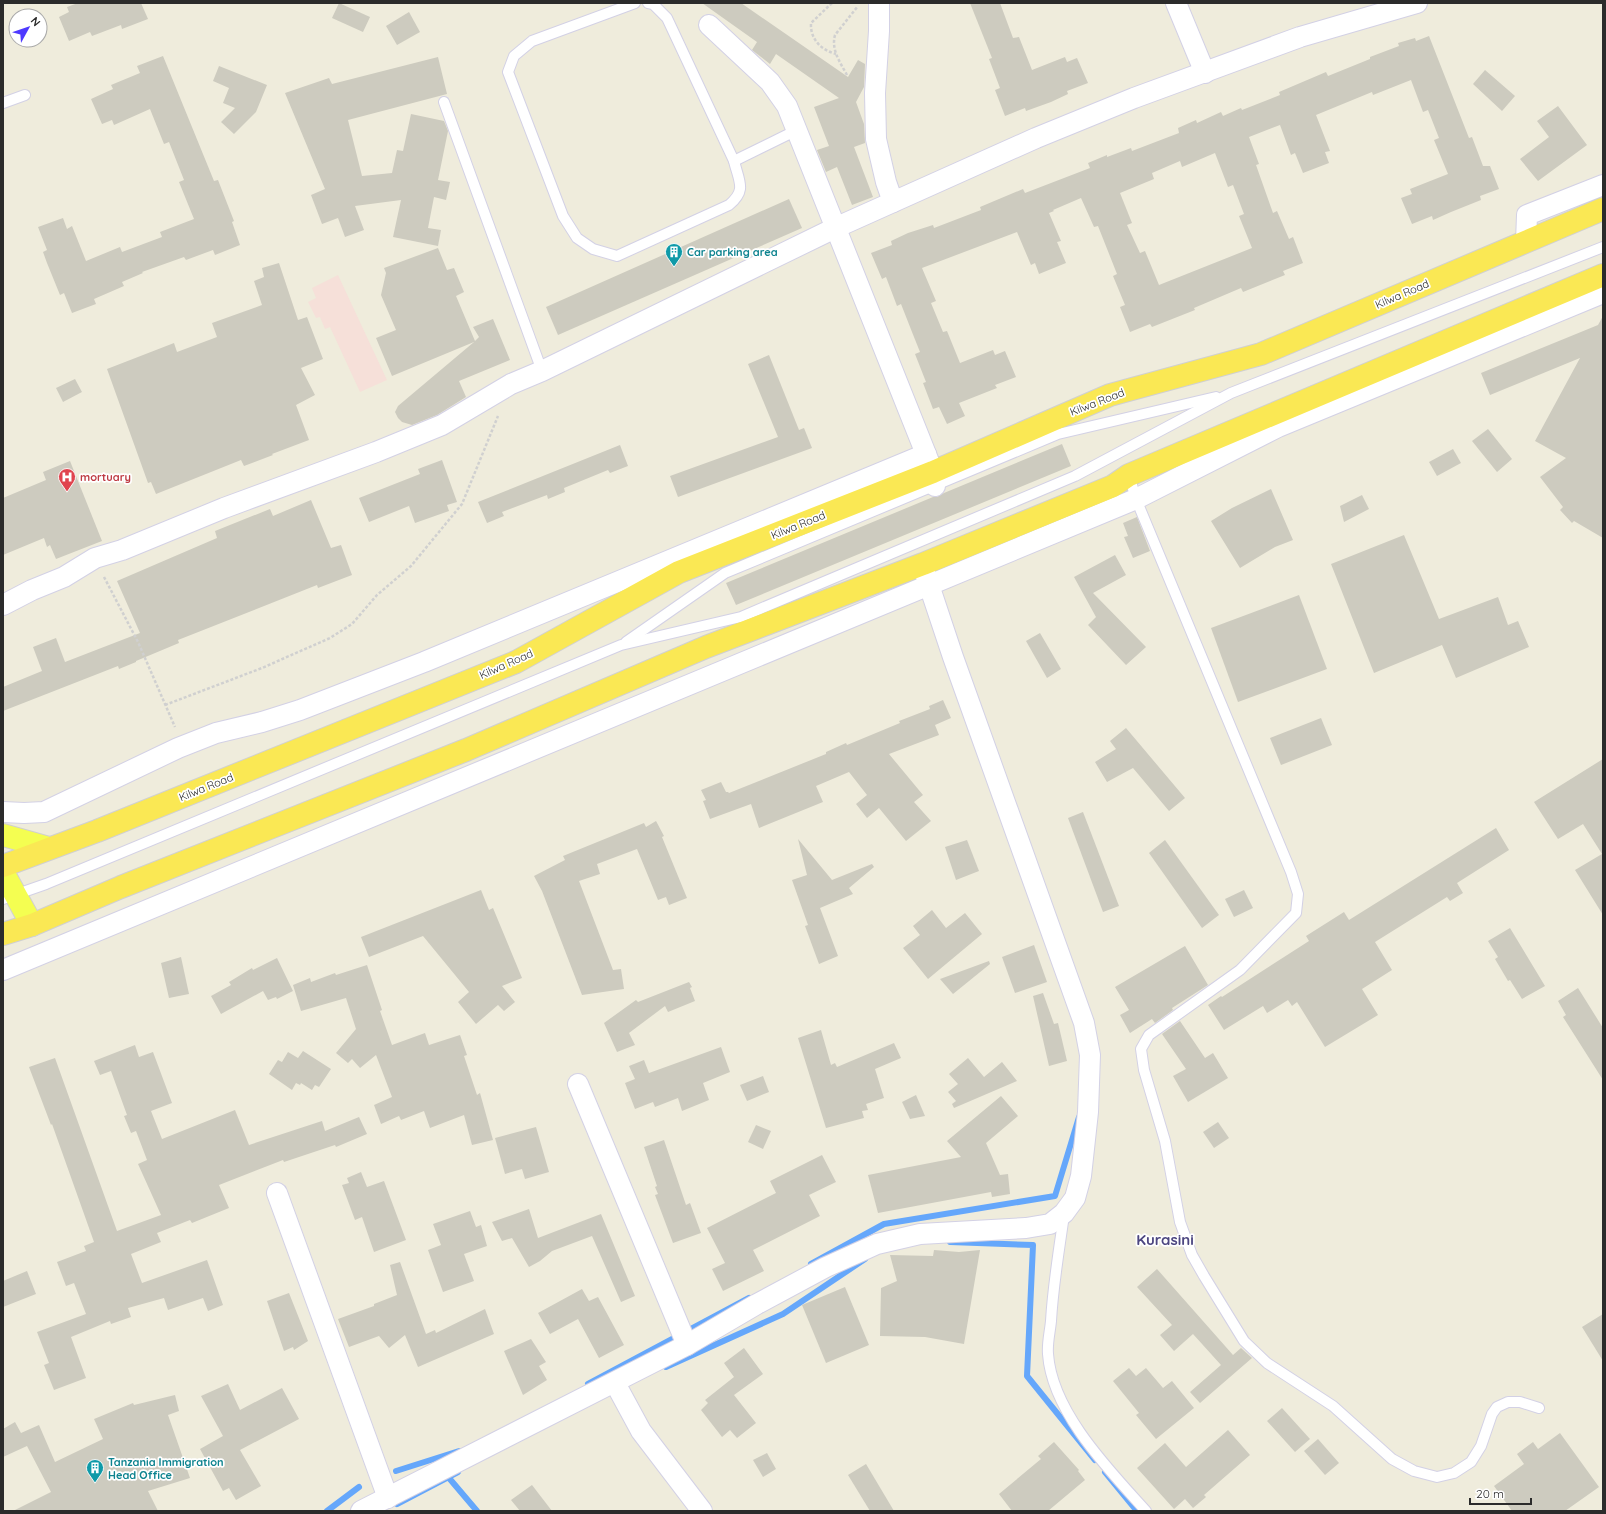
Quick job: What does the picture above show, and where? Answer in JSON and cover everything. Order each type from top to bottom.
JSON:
[{"type":"highway","name":"Kilwa Road","points":[[3,866],[104,828],[516,662],[679,572],[931,471],[1110,395],[1261,354],[1603,209]]},
{"type":"highway","points":[[3,934],[32,925],[466,750],[706,647],[923,564],[1113,486],[1129,475],[1603,275]]},
{"type":"main road","points":[[3,835],[49,848]]},
{"type":"main road","points":[[3,872],[9,897],[32,925]]},
{"type":"street","points":[[879,3],[880,31],[875,100],[876,140],[886,182],[893,202]]},
{"type":"street","points":[[1176,3],[1205,73]]},
{"type":"street","points":[[3,605],[32,590],[64,578],[95,558],[122,550],[224,508],[376,452],[442,425],[511,384],[542,371],[835,228],[1036,138],[1134,98],[1300,37],[1417,3]]},
{"type":"street","points":[[3,812],[44,812],[186,744],[216,733],[262,722],[300,710],[931,471],[787,106],[770,82],[709,24]]},
{"type":"street","points":[[1526,242],[1527,215],[1603,185]]},
{"type":"street","points":[[3,970],[1136,500],[1278,427],[1603,293]]},
{"type":"street","points":[[361,1511],[615,1383],[687,1345],[757,1304],[826,1267],[878,1244],[920,1234],[1026,1228],[1050,1224],[1064,1213],[1075,1198],[1081,1176],[1088,1112],[1090,1056],[1084,1023],[928,585],[923,564]]},
{"type":"street","points":[[578,1084],[687,1345]]},
{"type":"street","points":[[277,1193],[388,1498]]},
{"type":"street","points":[[615,1383],[641,1431],[702,1511]]},
{"type":"lane","points":[[635,3],[532,41],[514,56],[508,72],[564,216],[577,238],[593,249],[617,256],[729,205],[738,197],[741,188],[734,161],[667,18],[653,4],[648,3]]},
{"type":"lane","points":[[3,103],[25,96]]},
{"type":"lane","points":[[444,102],[542,371]]},
{"type":"lane","points":[[734,161],[797,130]]},
{"type":"lane","points":[[9,897],[54,881],[621,645],[741,616],[1075,476],[1231,393],[1603,247]]},
{"type":"lane","points":[[621,645],[725,573],[931,471],[1058,434],[1231,393]]},
{"type":"lane","points":[[1129,475],[1136,500],[1288,865],[1298,894],[1296,913],[1245,964],[1149,1035],[1141,1048],[1144,1070],[1165,1141],[1180,1222],[1192,1255],[1244,1341],[1268,1363],[1333,1406],[1392,1459],[1414,1471],[1437,1477],[1454,1473],[1471,1462],[1481,1446],[1492,1414],[1497,1407],[1508,1402],[1520,1402],[1539,1408]]},
{"type":"lane","points":[[1064,1213],[1053,1293],[1048,1354],[1054,1381],[1070,1417],[1109,1470],[1146,1511]]},
{"type":"path","points":[[832,3],[811,23],[810,30],[814,40],[827,52],[836,54]]},
{"type":"path","points":[[847,75],[833,47],[835,35],[861,3]]},
{"type":"path","points":[[165,705],[262,668],[330,638],[352,624],[377,595],[411,566],[462,504],[499,414]]},
{"type":"path","points":[[95,558],[119,608],[138,642],[172,722],[186,744]]},
{"type":"shaded area","points":[[338,275],[387,380],[360,392],[330,327],[325,329],[320,317],[316,318],[308,302],[316,298],[312,288]]},
{"type":"building","points":[[78,3],[141,3],[148,19],[122,29],[121,25],[92,36],[90,32],[69,41],[59,17],[69,12],[67,7]]},
{"type":"building","points":[[339,3],[370,17],[363,32],[332,18]]},
{"type":"building","points":[[702,3],[741,3],[848,77],[858,60],[865,64],[864,87],[856,102],[864,124],[865,143],[854,147],[873,197],[852,205],[837,167],[826,172],[817,150],[829,146],[814,107],[839,98],[776,54],[770,64],[752,50],[757,42]]},
{"type":"building","points":[[970,3],[1000,3],[1013,38],[1019,37],[1032,70],[1065,57],[1067,62],[1077,58],[1088,83],[1067,91],[1068,94],[1051,102],[1026,111],[1025,108],[1005,116],[995,90],[1000,88],[989,59],[992,58]]},
{"type":"building","points":[[409,12],[420,32],[397,45],[386,26]]},
{"type":"building","points":[[1429,36],[1469,138],[1472,137],[1483,166],[1490,166],[1499,189],[1480,196],[1481,200],[1433,220],[1432,216],[1412,224],[1401,198],[1412,194],[1410,189],[1448,174],[1434,140],[1439,138],[1428,110],[1423,112],[1411,80],[1373,95],[1372,92],[1316,115],[1330,151],[1325,152],[1329,163],[1303,173],[1295,153],[1291,155],[1280,125],[1249,137],[1259,164],[1256,165],[1273,213],[1277,211],[1289,239],[1293,237],[1303,263],[1283,271],[1285,275],[1243,292],[1241,288],[1194,308],[1195,310],[1152,327],[1150,324],[1130,332],[1120,307],[1125,305],[1113,276],[1117,274],[1098,226],[1094,227],[1081,198],[1049,213],[1061,241],[1057,242],[1066,263],[1039,274],[1035,263],[1031,265],[1017,232],[922,268],[936,301],[931,303],[943,332],[947,331],[960,363],[993,350],[995,355],[1005,351],[1016,377],[995,385],[997,388],[959,403],[965,416],[947,424],[939,407],[933,409],[923,383],[926,382],[915,354],[920,352],[901,304],[897,306],[886,277],[882,279],[871,253],[892,245],[891,241],[908,233],[933,225],[934,228],[981,210],[980,207],[1023,189],[1025,193],[1090,168],[1088,163],[1107,155],[1107,157],[1131,148],[1132,151],[1179,133],[1178,128],[1196,120],[1197,123],[1221,112],[1223,116],[1241,108],[1242,110],[1280,95],[1279,92],[1326,72],[1328,76],[1370,59],[1370,57],[1399,46],[1398,43],[1415,38],[1416,41]],"holes":[[[1215,153],[1228,187],[1233,185],[1244,214],[1239,216],[1252,248],[1159,285],[1145,251],[1140,253],[1127,225],[1132,223],[1120,193],[1154,179],[1152,173],[1180,161],[1182,167]]]},
{"type":"building","points":[[163,56],[214,181],[218,180],[234,221],[232,222],[240,245],[215,255],[213,250],[186,260],[184,257],[142,272],[143,273],[122,282],[124,286],[94,299],[96,304],[72,313],[64,293],[60,295],[47,263],[43,252],[47,250],[38,227],[63,218],[67,229],[72,226],[86,261],[120,247],[122,252],[162,237],[160,232],[194,219],[179,182],[184,180],[169,142],[164,144],[150,109],[114,125],[112,120],[102,124],[91,99],[113,89],[111,85],[140,73],[137,66]]},
{"type":"building","points":[[438,57],[447,94],[348,120],[362,176],[392,173],[397,150],[403,151],[411,114],[444,121],[448,131],[438,180],[450,182],[446,200],[434,197],[428,228],[441,230],[438,246],[393,237],[401,200],[355,206],[364,230],[345,237],[338,218],[322,224],[311,195],[325,189],[285,93],[329,78],[332,84]]},
{"type":"building","points":[[219,66],[267,85],[256,112],[234,134],[221,122],[235,108],[223,103],[229,88],[213,81]]},
{"type":"building","points":[[1485,70],[1515,96],[1502,111],[1473,84]]},
{"type":"building","points":[[1558,106],[1587,145],[1538,181],[1520,159],[1549,137],[1537,121]]},
{"type":"building","name":"Car parking area","points":[[789,199],[802,228],[558,335],[546,307]]},
{"type":"building","points":[[438,248],[447,270],[454,268],[464,292],[456,296],[475,341],[479,337],[473,327],[493,319],[510,360],[459,381],[466,397],[437,415],[412,425],[402,422],[398,418],[395,412],[398,406],[474,342],[392,376],[376,338],[396,330],[381,295],[386,273],[384,268]]},
{"type":"building","points":[[279,263],[298,320],[307,317],[323,359],[301,368],[315,395],[296,405],[309,440],[244,466],[241,460],[156,494],[151,482],[148,483],[107,369],[174,343],[177,352],[217,337],[212,323],[262,305],[254,281],[264,277],[262,268]]},
{"type":"building","points":[[1603,316],[1603,538],[1574,521],[1572,523],[1560,510],[1563,507],[1540,477],[1566,458],[1535,441],[1580,358],[1490,395],[1481,373],[1598,325]]},
{"type":"building","points":[[769,355],[799,430],[804,428],[812,448],[678,497],[670,476],[778,437],[748,364]]},
{"type":"building","points":[[75,379],[82,392],[63,402],[56,388]]},
{"type":"building","points":[[1488,429],[1512,459],[1497,472],[1472,441]]},
{"type":"building","points":[[1062,444],[1071,466],[736,605],[726,583],[933,497],[937,497]]},
{"type":"building","points":[[620,445],[628,466],[610,473],[608,470],[564,488],[565,492],[548,499],[547,495],[502,512],[504,516],[487,523],[478,502]]},
{"type":"building","points":[[1453,449],[1461,463],[1437,476],[1429,462]]},
{"type":"building","points":[[442,460],[457,502],[447,505],[449,511],[415,523],[409,506],[369,522],[359,498],[420,474],[418,469]]},
{"type":"building","points":[[70,461],[102,541],[56,559],[50,545],[47,547],[44,538],[3,555],[3,498],[46,480],[43,472]]},
{"type":"building","points":[[1271,489],[1293,540],[1275,547],[1240,568],[1211,521],[1232,508]]},
{"type":"building","points":[[1362,495],[1369,509],[1344,522],[1340,506]]},
{"type":"building","points":[[311,500],[331,548],[341,545],[352,575],[318,588],[317,585],[178,640],[179,643],[119,669],[118,666],[3,711],[3,687],[42,671],[33,647],[56,638],[65,662],[140,633],[117,581],[217,538],[215,531],[270,509],[273,516]]},
{"type":"building","points":[[1137,517],[1150,551],[1133,558],[1124,537],[1128,536],[1123,523]]},
{"type":"building","points":[[1404,535],[1439,619],[1498,597],[1508,625],[1518,621],[1529,647],[1456,678],[1442,645],[1374,673],[1331,564]]},
{"type":"building","points":[[1115,555],[1126,575],[1093,593],[1146,647],[1126,665],[1088,625],[1096,617],[1074,577]]},
{"type":"building","points":[[1299,595],[1327,669],[1238,702],[1211,628]]},
{"type":"building","points":[[1040,633],[1061,669],[1047,678],[1026,641]]},
{"type":"building","points":[[943,700],[951,718],[935,725],[939,735],[889,754],[923,795],[914,802],[931,821],[906,841],[879,808],[867,818],[856,804],[867,795],[849,772],[816,786],[823,802],[759,828],[751,804],[710,819],[703,801],[706,800],[701,790],[721,782],[726,792],[729,793],[826,754],[826,752],[846,743],[847,745],[900,723],[899,721],[930,709],[929,706]]},
{"type":"building","points":[[1321,718],[1332,745],[1281,765],[1270,738]]},
{"type":"building","points":[[1126,728],[1185,798],[1169,811],[1133,768],[1107,782],[1095,762],[1116,749],[1110,741]]},
{"type":"building","points":[[1603,759],[1603,915],[1575,870],[1602,854],[1583,824],[1558,839],[1534,802]]},
{"type":"building","points":[[1083,812],[1119,906],[1103,912],[1068,818]]},
{"type":"building","points":[[656,821],[664,836],[662,837],[687,898],[669,905],[666,897],[658,900],[637,849],[597,864],[600,874],[579,881],[613,970],[621,969],[624,989],[582,995],[542,891],[534,876],[565,860],[563,856],[644,823],[646,827]]},
{"type":"building","points":[[1496,828],[1509,850],[1457,883],[1463,893],[1450,901],[1447,897],[1375,942],[1392,970],[1362,989],[1378,1015],[1325,1047],[1297,1002],[1292,1006],[1288,1000],[1267,1013],[1263,1006],[1224,1030],[1208,1005],[1309,941],[1306,936],[1344,912],[1349,920]]},
{"type":"building","points":[[798,839],[832,880],[872,864],[874,867],[849,888],[853,894],[820,908],[838,956],[819,964],[805,926],[808,925],[792,880],[807,875]]},
{"type":"building","points":[[967,840],[979,871],[956,880],[945,847]]},
{"type":"building","points":[[1165,840],[1219,915],[1202,928],[1149,853]]},
{"type":"building","points":[[481,890],[489,910],[493,908],[522,978],[502,986],[515,1002],[504,1011],[498,1005],[476,1024],[458,1002],[469,992],[423,936],[369,957],[361,937]]},
{"type":"building","points":[[1244,890],[1253,908],[1234,917],[1225,899]]},
{"type":"building","points":[[932,910],[946,928],[965,913],[982,934],[928,979],[903,948],[920,935],[913,926]]},
{"type":"building","points":[[1510,928],[1545,986],[1522,999],[1510,980],[1508,981],[1495,959],[1498,957],[1488,941]]},
{"type":"building","points":[[1034,945],[1047,982],[1015,993],[1002,957]]},
{"type":"building","points":[[1185,946],[1208,985],[1172,1008],[1173,1010],[1155,1023],[1152,1019],[1130,1033],[1120,1015],[1129,1010],[1115,987]]},
{"type":"building","points":[[181,957],[189,994],[169,998],[161,963]]},
{"type":"building","points":[[277,958],[293,991],[277,999],[276,997],[268,1000],[263,991],[221,1014],[211,996],[231,985],[229,982],[252,968],[253,970]]},
{"type":"building","points":[[989,961],[990,964],[953,994],[940,979]]},
{"type":"building","points":[[367,965],[382,1010],[380,1011],[392,1045],[425,1033],[429,1045],[460,1035],[467,1055],[464,1056],[477,1095],[480,1093],[493,1140],[472,1145],[464,1115],[430,1128],[424,1111],[401,1120],[399,1116],[381,1124],[374,1105],[392,1097],[376,1055],[360,1068],[352,1059],[348,1063],[336,1053],[356,1029],[346,998],[301,1011],[293,985],[310,978],[311,982],[335,973],[336,975]]},
{"type":"building","points":[[689,982],[692,987],[690,988],[695,1001],[668,1012],[665,1006],[629,1033],[635,1045],[617,1052],[604,1023],[636,1000],[638,1002]]},
{"type":"building","points":[[1578,988],[1603,1028],[1603,1080],[1563,1017],[1566,1015],[1558,1001]]},
{"type":"building","points":[[1043,993],[1054,1024],[1058,1023],[1067,1061],[1049,1066],[1033,996]]},
{"type":"building","points":[[1180,1021],[1205,1058],[1213,1053],[1228,1078],[1188,1102],[1173,1076],[1186,1069],[1162,1034]]},
{"type":"building","points":[[821,1030],[831,1065],[835,1063],[837,1067],[894,1043],[901,1058],[875,1069],[884,1098],[866,1104],[868,1110],[862,1111],[864,1118],[826,1128],[798,1038]]},
{"type":"building","points":[[135,1045],[139,1057],[153,1052],[172,1103],[151,1111],[162,1139],[235,1110],[249,1145],[322,1121],[325,1131],[359,1117],[367,1134],[336,1147],[335,1145],[284,1162],[283,1160],[219,1185],[229,1208],[192,1223],[190,1220],[157,1233],[161,1242],[131,1254],[142,1283],[207,1260],[223,1305],[208,1311],[203,1298],[168,1310],[164,1298],[128,1308],[131,1317],[111,1324],[110,1321],[71,1337],[86,1378],[54,1390],[44,1365],[49,1363],[37,1332],[86,1314],[74,1283],[66,1286],[57,1262],[86,1251],[84,1246],[94,1242],[52,1124],[51,1125],[29,1067],[55,1058],[117,1231],[161,1215],[138,1164],[147,1160],[136,1131],[131,1133],[124,1116],[127,1115],[111,1071],[100,1075],[94,1061]]},
{"type":"building","points":[[721,1047],[730,1072],[703,1083],[709,1100],[682,1111],[678,1098],[655,1107],[653,1102],[635,1109],[625,1083],[635,1079],[629,1066],[644,1060],[649,1073]]},
{"type":"building","points":[[303,1051],[331,1069],[319,1087],[315,1085],[312,1090],[301,1083],[300,1085],[296,1083],[292,1090],[269,1074],[278,1060],[282,1062],[288,1052],[298,1058]]},
{"type":"building","points":[[968,1058],[984,1077],[1002,1062],[1017,1081],[954,1108],[952,1104],[956,1101],[948,1092],[958,1084],[949,1074]]},
{"type":"building","points":[[763,1076],[769,1092],[747,1101],[740,1085]]},
{"type":"building","points":[[916,1095],[925,1116],[910,1119],[902,1102]]},
{"type":"building","points":[[1001,1096],[1018,1116],[986,1143],[1000,1175],[1008,1174],[1010,1194],[992,1197],[991,1192],[878,1213],[868,1175],[961,1157],[947,1141]]},
{"type":"building","points":[[1218,1122],[1229,1138],[1214,1148],[1203,1132]]},
{"type":"building","points":[[756,1125],[771,1131],[763,1149],[748,1142]]},
{"type":"building","points":[[536,1127],[549,1172],[525,1179],[522,1169],[505,1174],[495,1138]]},
{"type":"building","points":[[664,1140],[686,1205],[690,1203],[701,1233],[673,1243],[655,1195],[658,1194],[655,1187],[657,1186],[644,1147]]},
{"type":"building","points":[[822,1155],[836,1182],[809,1195],[820,1216],[753,1250],[764,1271],[723,1291],[712,1269],[725,1263],[707,1228],[776,1193],[770,1181]]},
{"type":"building","points":[[361,1172],[367,1187],[384,1181],[406,1240],[374,1252],[362,1217],[355,1220],[342,1185],[349,1183],[347,1178]]},
{"type":"building","points":[[529,1209],[538,1238],[601,1214],[635,1296],[621,1302],[592,1236],[552,1251],[540,1261],[529,1267],[512,1238],[502,1241],[492,1222]]},
{"type":"building","points":[[470,1211],[476,1227],[481,1225],[487,1246],[464,1254],[474,1281],[443,1292],[428,1250],[441,1245],[433,1224]]},
{"type":"building","points":[[934,1250],[959,1252],[980,1250],[964,1344],[925,1337],[880,1336],[881,1288],[897,1281],[890,1255],[933,1256]]},
{"type":"building","points":[[400,1262],[426,1334],[435,1330],[436,1333],[485,1309],[494,1334],[418,1367],[405,1335],[389,1348],[379,1336],[349,1347],[338,1319],[374,1306],[374,1304],[397,1295],[390,1265]]},
{"type":"building","points":[[1157,1269],[1233,1355],[1241,1348],[1252,1358],[1200,1403],[1190,1392],[1221,1365],[1193,1334],[1174,1351],[1160,1335],[1172,1325],[1137,1287]]},
{"type":"building","points":[[27,1271],[36,1294],[3,1307],[3,1281]]},
{"type":"building","points":[[845,1287],[869,1345],[826,1363],[802,1305]]},
{"type":"building","points":[[582,1289],[589,1301],[598,1297],[624,1345],[599,1358],[578,1319],[550,1334],[538,1313]]},
{"type":"building","points":[[289,1293],[308,1341],[294,1350],[293,1347],[284,1351],[267,1301]]},
{"type":"building","points":[[1603,1314],[1603,1361],[1582,1327]]},
{"type":"building","points":[[531,1339],[546,1362],[539,1366],[547,1380],[523,1395],[504,1351]]},
{"type":"building","points":[[744,1348],[763,1374],[734,1395],[756,1423],[737,1438],[730,1430],[722,1437],[701,1410],[708,1403],[705,1400],[734,1377],[724,1363]]},
{"type":"building","points":[[1129,1368],[1136,1376],[1146,1368],[1163,1388],[1172,1381],[1194,1408],[1156,1439],[1136,1415],[1139,1413],[1113,1381]]},
{"type":"building","points":[[228,1384],[240,1410],[282,1388],[299,1419],[240,1450],[261,1486],[236,1500],[229,1488],[223,1491],[200,1449],[223,1436],[201,1396]]},
{"type":"building","points":[[175,1395],[179,1411],[168,1415],[190,1478],[148,1491],[158,1511],[13,1511],[51,1492],[27,1446],[3,1457],[3,1429],[15,1422],[21,1433],[39,1425],[55,1462],[103,1439],[94,1419],[133,1403],[134,1405]]},
{"type":"building","points":[[1282,1408],[1310,1439],[1295,1452],[1267,1421]]},
{"type":"building","points":[[1228,1430],[1250,1455],[1204,1495],[1206,1497],[1193,1508],[1185,1499],[1174,1509],[1137,1468],[1165,1443],[1186,1467]]},
{"type":"building","points":[[1560,1433],[1599,1487],[1565,1511],[1512,1511],[1494,1486],[1524,1464],[1517,1454],[1533,1442],[1538,1449]]},
{"type":"building","points":[[1318,1439],[1339,1463],[1325,1475],[1304,1451]]},
{"type":"building","points":[[1054,1442],[1079,1470],[1078,1471],[1085,1480],[1048,1511],[1012,1511],[999,1494],[1041,1459],[1038,1456]]},
{"type":"building","points":[[767,1453],[776,1469],[763,1477],[753,1460]]},
{"type":"building","points":[[866,1464],[894,1511],[870,1511],[848,1475]]},
{"type":"building","points":[[532,1485],[552,1511],[520,1511],[511,1500]]},
{"type":"waterway","points":[[811,1264],[884,1224],[1055,1196],[1079,1117]]},
{"type":"waterway","points":[[950,1242],[1033,1245],[1027,1376],[1095,1460]]},
{"type":"waterway","points":[[666,1367],[783,1314],[865,1259]]},
{"type":"waterway","points":[[588,1384],[749,1298]]},
{"type":"waterway","points":[[396,1471],[459,1451]]},
{"type":"waterway","points":[[397,1504],[458,1472]]},
{"type":"waterway","points":[[1105,1472],[1137,1511]]},
{"type":"waterway","points":[[449,1478],[477,1511]]},
{"type":"waterway","points":[[327,1511],[359,1487]]},
{"type":"place","name":"Car parking area","points":[[674,267]]},
{"type":"place","name":"mortuary","points":[[67,492]]},
{"type":"place","name":"Tanzania Immigration Head Office","points":[[95,1483]]},
{"type":"district","name":"Kurasini","points":[[1165,1240]]}]
